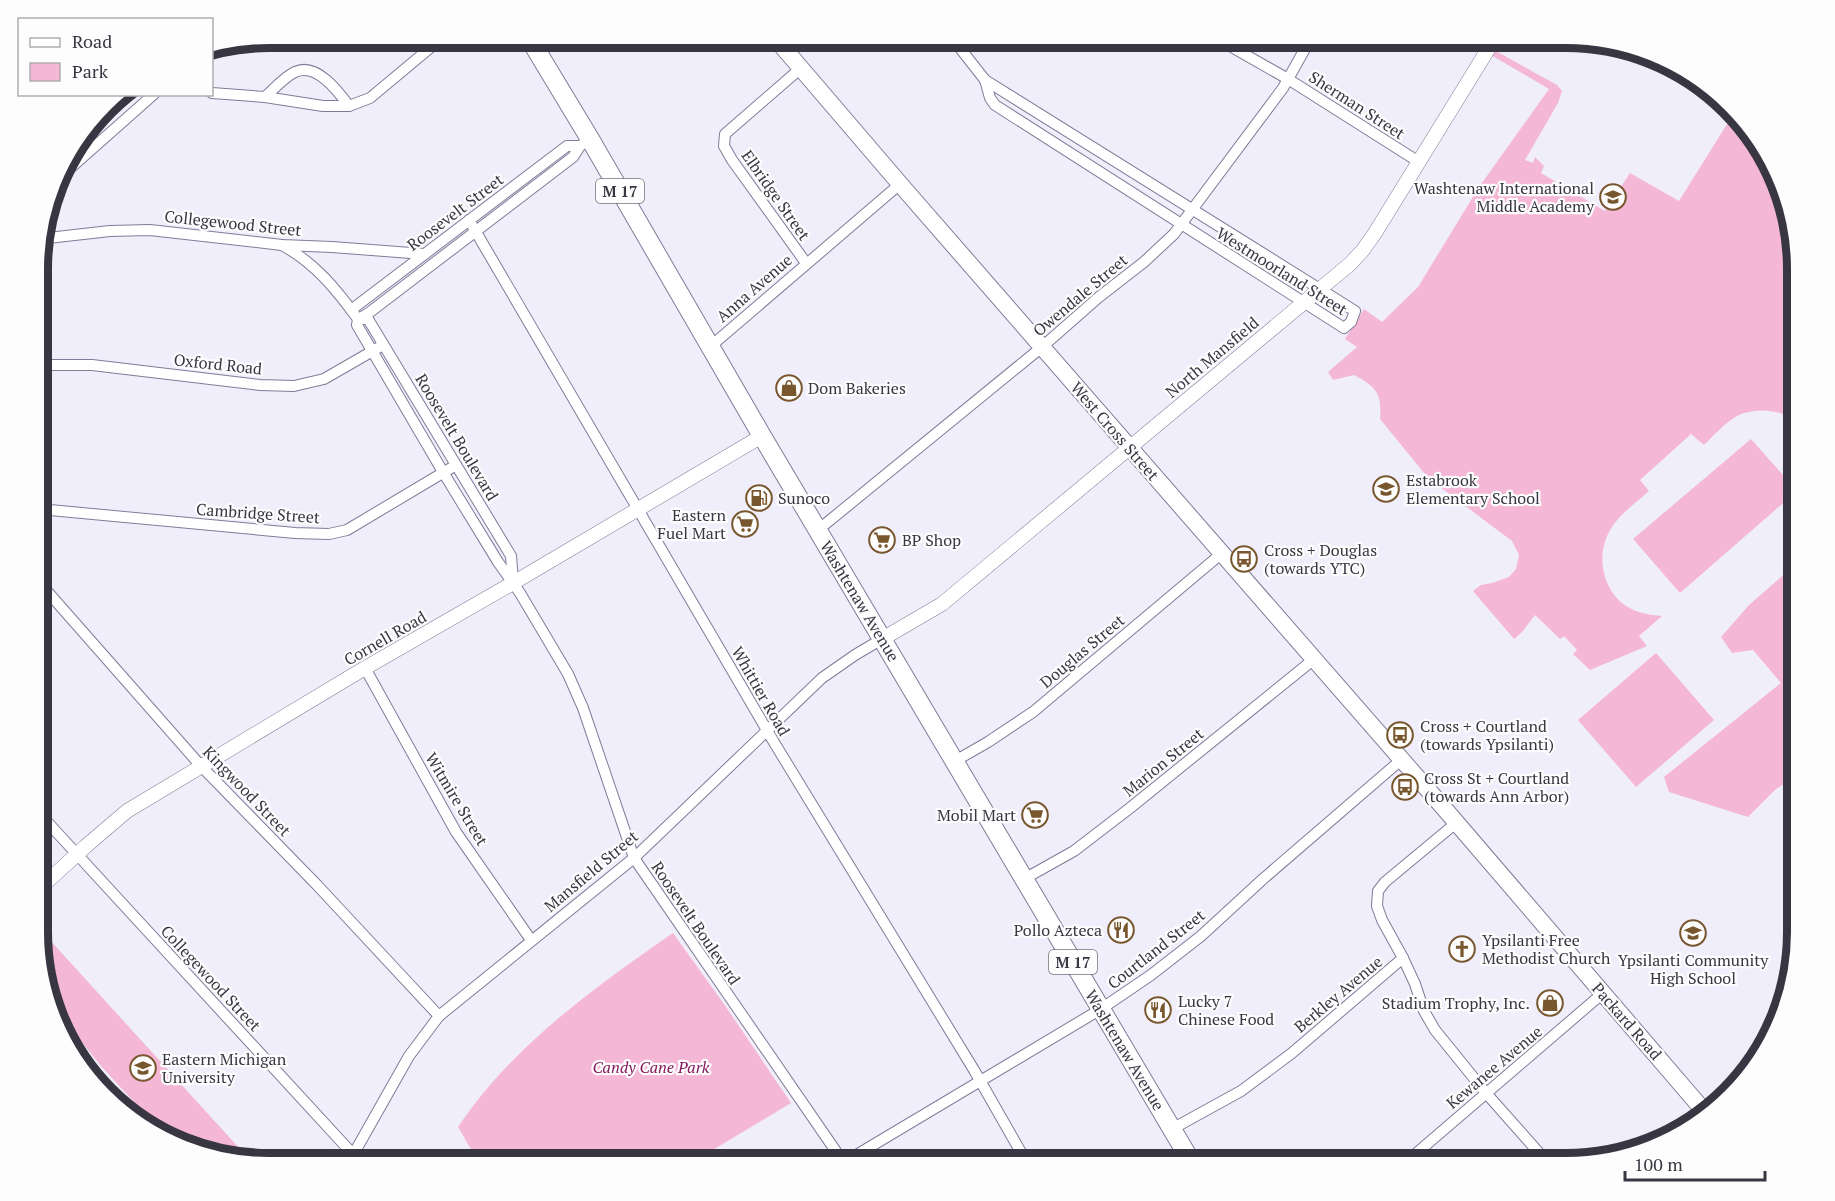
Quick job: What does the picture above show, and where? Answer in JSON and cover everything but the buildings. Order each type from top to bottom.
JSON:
[{"type":"main road","name":"Washtenaw Avenue","points":[[534,48],[585,142],[711,346],[1186,1153]]},
{"type":"main road","name":"West Cross Street","points":[[787,48],[900,184],[1456,823]]},
{"type":"main road","name":"Packard Road","points":[[1456,823],[1701,1107]]},
{"type":"street","points":[[213,93],[265,97],[323,106],[349,106],[370,98],[430,48]]},
{"type":"street","name":"Westmoorland Street","points":[[960,48],[986,80],[1354,311],[1351,322],[1344,328],[995,105],[990,98],[986,80]]},
{"type":"street","name":"Sherman Street","points":[[1234,48],[1288,79],[1419,162]]},
{"type":"street","name":"Owendale Street","points":[[818,530],[1042,347],[1144,261],[1182,224],[1283,88],[1305,48]]},
{"type":"street","name":"North Mansfield","points":[[882,639],[942,604],[1350,264],[1375,233],[1487,48]]},
{"type":"street","name":"Elbridge Street","points":[[801,68],[725,134],[724,146],[807,263]]},
{"type":"street","points":[[265,97],[293,72],[302,70],[315,73],[329,83],[349,106]]},
{"type":"street","points":[[75,164],[152,96]]},
{"type":"street","name":"Roosevelt Street","points":[[355,314],[424,254],[567,146],[585,142]]},
{"type":"street","name":"Roosevelt Street","points":[[355,314],[370,312],[573,157],[585,142]]},
{"type":"street","name":"Anna Avenue","points":[[711,346],[900,184]]},
{"type":"street","name":"Whittier Road","points":[[469,220],[767,730],[1021,1153]]},
{"type":"street","name":"Collegewood Street","points":[[50,238],[110,231],[150,230],[282,245],[424,254]]},
{"type":"street","name":"Roosevelt Boulevard","points":[[282,245],[300,255],[317,269],[355,314],[357,325],[372,352],[568,674],[583,708],[634,858],[836,1153]]},
{"type":"street","points":[[424,254],[432,264]]},
{"type":"street","name":"Roosevelt Boulevard","points":[[355,314],[368,319],[511,556],[513,583]]},
{"type":"street","name":"Oxford Road","points":[[48,365],[92,365],[260,385],[294,386],[324,379],[383,345]]},
{"type":"street","name":"Cornell Road","points":[[48,881],[127,811],[364,668],[762,436]]},
{"type":"street","name":"Cambridge Street","points":[[48,510],[295,533],[329,534],[347,530],[456,465]]},
{"type":"street","name":"Douglas Street","points":[[955,761],[1033,712],[1221,554]]},
{"type":"street","name":"Kingwood Street","points":[[48,593],[201,766],[439,1016]]},
{"type":"street","name":"Mansfield Street","points":[[354,1153],[409,1056],[439,1016],[634,858],[803,695],[835,668],[882,639]]},
{"type":"street","name":"Marion Street","points":[[1024,879],[1080,846],[1313,660]]},
{"type":"street","name":"Witmire Street","points":[[364,668],[456,832],[531,940]]},
{"type":"street","name":"Courtland Street","points":[[860,1153],[1101,1009],[1151,975],[1201,936],[1263,879],[1401,760]]},
{"type":"street","name":"Collegewood Street","points":[[48,823],[351,1153]]},
{"type":"street","name":"Berkley Avenue","points":[[1172,1129],[1241,1091],[1292,1053],[1403,958],[1382,920],[1377,906],[1378,891],[1385,882],[1456,823]]},
{"type":"street","points":[[1403,958],[1424,1011],[1435,1030],[1539,1153]]},
{"type":"street","name":"Kewanee Avenue","points":[[1417,1153],[1603,993]]},
{"type":"green space","points":[[1517,48],[1537,48],[1528,52]]},
{"type":"green space","points":[[1494,50],[1557,85],[1562,91],[1558,103],[1525,160],[1533,163],[1535,157],[1544,166],[1541,173],[1605,211],[1630,173],[1679,201],[1729,120],[1750,146],[1764,171],[1783,226],[1787,255],[1787,416],[1768,411],[1744,413],[1728,422],[1704,445],[1691,434],[1640,480],[1649,491],[1624,512],[1612,527],[1604,548],[1603,570],[1611,590],[1626,606],[1644,613],[1662,616],[1639,636],[1647,646],[1590,670],[1573,654],[1577,650],[1564,636],[1560,639],[1535,615],[1514,639],[1473,591],[1481,585],[1509,577],[1516,569],[1519,555],[1512,541],[1428,478],[1380,419],[1379,397],[1368,383],[1354,375],[1333,380],[1328,372],[1357,347],[1345,339],[1364,309],[1382,322],[1418,287],[1479,187],[1549,89],[1491,55]]},
{"type":"green space","points":[[1751,439],[1787,480],[1787,500],[1680,593],[1633,539]]},
{"type":"green space","points":[[1787,572],[1787,782],[1776,789],[1748,817],[1669,792],[1664,777],[1781,683],[1753,650],[1732,653],[1721,637],[1749,605]]},
{"type":"green space","points":[[1656,653],[1714,720],[1636,787],[1578,720]]},
{"type":"green space","name":"Candy Cane Park","points":[[673,933],[791,1103],[708,1153],[473,1153],[458,1127],[480,1098],[503,1070],[556,1020]]},
{"type":"green space","name":"Eastern Michigan University","points":[[48,938],[242,1151],[226,1149],[184,1136],[148,1117],[101,1066],[69,1026],[65,1017],[52,975]]},
{"type":"place","name":"Washtenaw International Middle Academy","points":[[1613,197]]},
{"type":"place","name":"Dom Bakeries","points":[[789,388]]},
{"type":"place","name":"Estabrook Elementary School","points":[[1386,489]]},
{"type":"place","name":"Sunoco","points":[[759,498]]},
{"type":"place","name":"Eastern Fuel Mart","points":[[745,524]]},
{"type":"place","name":"BP Shop","points":[[882,540]]},
{"type":"place","name":"Cross + Douglas (towards YTC)","points":[[1244,559]]},
{"type":"place","name":"Cross + Courtland (towards Ypsilanti)","points":[[1400,735]]},
{"type":"place","name":"Cross St + Courtland (towards Ann Arbor)","points":[[1405,787]]},
{"type":"place","name":"Mobil Mart","points":[[1035,815]]},
{"type":"place","name":"Pollo Azteca","points":[[1121,930]]},
{"type":"place","name":"Ypsilanti Community High School","points":[[1693,933]]},
{"type":"place","name":"Ypsilanti Free Methodist Church","points":[[1462,949]]},
{"type":"place","name":"Stadium Trophy, Inc.","points":[[1550,1003]]},
{"type":"place","name":"Lucky 7 Chinese Food","points":[[1158,1010]]},
{"type":"place","name":"Eastern Michigan University","points":[[143,1068]]}]
